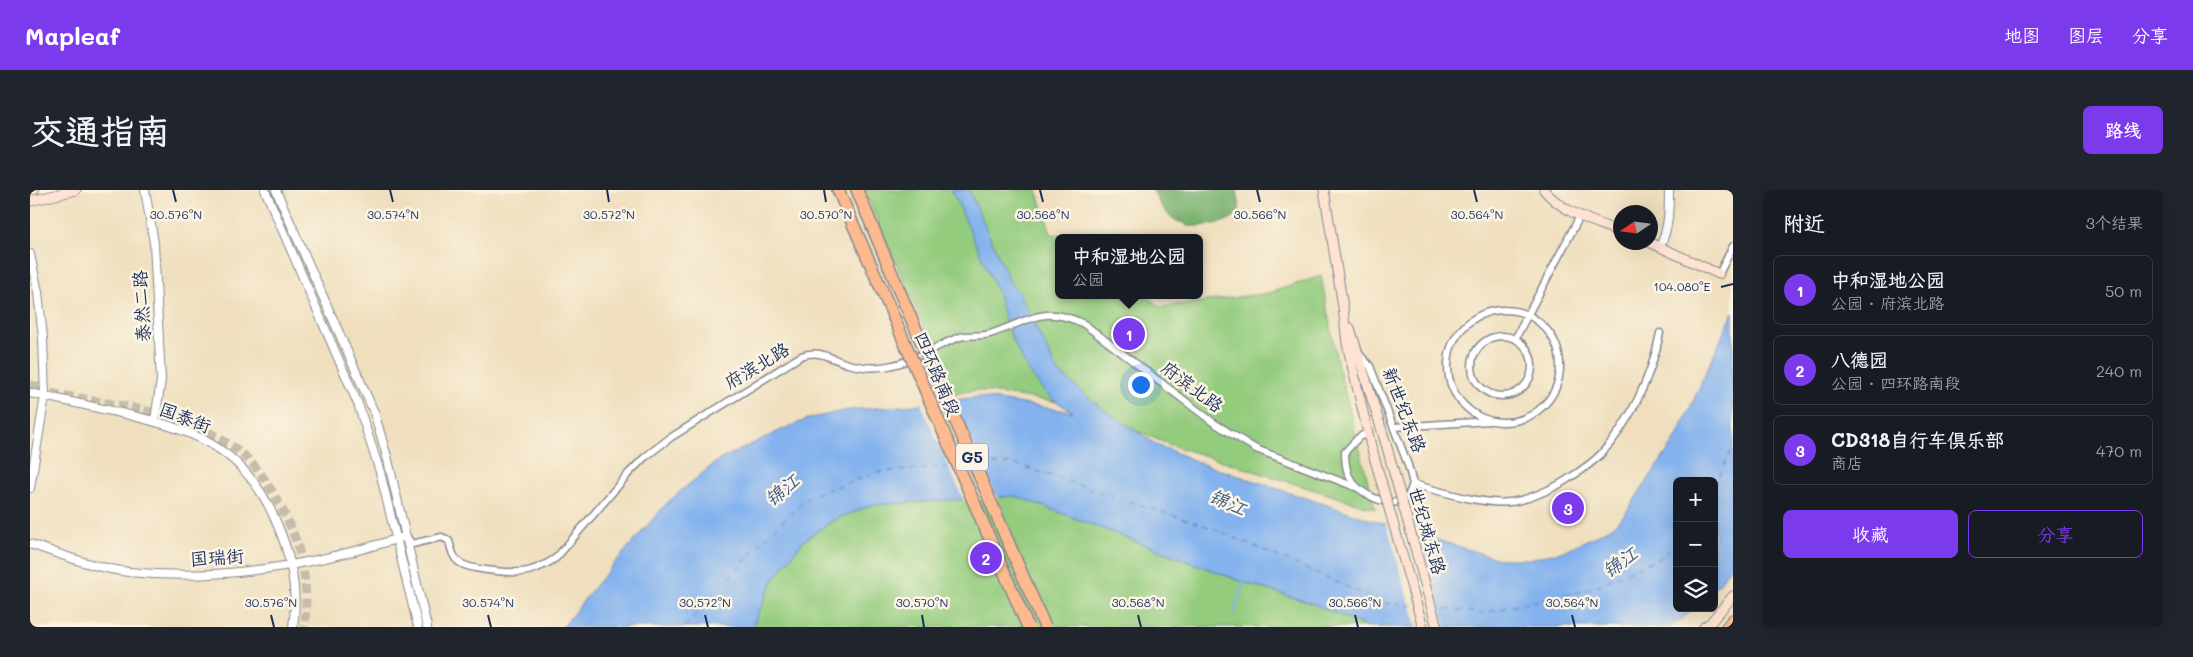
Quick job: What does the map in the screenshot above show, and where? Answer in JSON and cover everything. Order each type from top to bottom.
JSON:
[{"type":"highway","name":"四环路南段","points":[[838,190],[1028,627]]},
{"type":"highway","name":"四环路南段","points":[[857,190],[1045,627]]},
{"type":"highway","points":[[1726,627],[1733,619]]},
{"type":"main road","points":[[30,200],[76,190]]},
{"type":"main road","name":"新世纪东路","points":[[1324,190],[1344,307],[1348,344],[1371,446]]},
{"type":"main road","points":[[1544,190],[1553,201],[1580,216],[1613,229]]},
{"type":"main road","points":[[1660,247],[1719,274]]},
{"type":"main road","name":"新世纪东路","points":[[1344,307],[1386,444]]},
{"type":"main road","name":"世纪城东路","points":[[1386,444],[1438,627]]},
{"type":"main road","name":"世纪城东路","points":[[1371,446],[1423,627]]},
{"type":"main road","points":[[1704,627],[1710,623],[1733,596]]},
{"type":"street","name":"泰然二路","points":[[145,190],[154,243],[161,380],[154,420]]},
{"type":"street","points":[[265,190],[358,404],[380,472],[418,627]]},
{"type":"street","points":[[276,190],[374,412],[388,460],[428,627]]},
{"type":"street","points":[[1660,247],[1670,218],[1669,190]]},
{"type":"street","points":[[1515,339],[1580,216]]},
{"type":"street","points":[[1719,274],[1733,246]]},
{"type":"street","points":[[30,254],[38,292],[43,338],[45,396],[30,488]]},
{"type":"street","points":[[1394,427],[1492,421],[1511,422],[1529,416],[1544,405],[1555,389],[1560,370],[1558,351],[1550,334],[1536,320],[1519,312],[1500,310],[1483,314],[1467,323],[1456,336],[1449,353],[1448,370],[1452,388],[1461,403],[1475,415],[1492,421]]},
{"type":"street","name":"府滨北路","points":[[406,536],[412,544],[442,537],[450,542],[452,552],[458,562],[469,568],[526,572],[544,566],[556,558],[645,456],[670,438],[801,356],[819,353],[859,366],[883,367],[911,360],[960,338],[968,336],[981,337],[1034,316],[1053,314],[1065,316],[1084,324],[1214,423],[1256,449],[1358,488],[1382,500],[1398,504],[1407,499],[1413,484]]},
{"type":"street","points":[[1413,484],[1456,496],[1509,502],[1529,498],[1551,489],[1584,469],[1601,454],[1637,400],[1648,379],[1660,333]]},
{"type":"street","points":[[1505,336],[1515,339],[1528,352],[1532,361],[1529,380],[1524,387],[1506,396],[1487,392],[1475,377],[1474,357],[1486,341],[1495,337],[1505,336]]},
{"type":"street","name":"新世纪东路","points":[[1357,352],[1370,366],[1408,465],[1413,484]]},
{"type":"street","name":"国泰街","points":[[30,393],[154,420],[195,434],[219,448],[255,482],[268,502],[292,566],[295,598],[293,627]]},
{"type":"street","points":[[1358,488],[1349,475],[1345,452],[1358,438],[1368,432]]},
{"type":"street","name":"国瑞街","points":[[30,544],[75,560],[128,572],[180,576],[292,566],[362,550],[406,536]]},
{"type":"green space","points":[[864,190],[1037,190],[1051,234],[1055,235],[1055,299],[1150,299],[1161,307],[1269,293],[1321,276],[1337,361],[1375,509],[1171,445],[1070,404],[976,390],[953,394]]},
{"type":"green space","points":[[1153,190],[1237,190],[1239,210],[1231,219],[1216,224],[1187,226],[1167,213]]},
{"type":"green space","points":[[1016,496],[1243,582],[1314,604],[1367,627],[752,627],[773,581],[803,541],[832,521],[871,505]]},
{"type":"water","name":"锦江","points":[[952,190],[969,190],[1011,284],[1019,293],[1058,372],[1103,409],[1157,445],[1203,464],[1372,520],[1499,559],[1529,559],[1561,552],[1613,526],[1625,514],[1677,437],[1733,312],[1733,561],[1718,585],[1718,477],[1673,477],[1673,612],[1690,612],[1670,627],[1367,627],[1314,604],[1243,582],[1016,496],[871,505],[832,521],[803,541],[773,581],[752,627],[563,627],[594,587],[665,505],[719,460],[781,430],[808,419],[848,410],[914,405],[979,397],[1073,412],[1050,397],[1033,377],[1011,336],[1001,308],[999,296]]},
{"type":"pier","points":[[952,398],[998,499],[964,501],[920,402]]},
{"type":"pier","points":[[1386,522],[1418,532],[1446,627],[1417,627]]},
{"type":"waterway","points":[[1234,613],[1244,582]]},
{"type":"ferry route","points":[[1718,478],[1733,447]]},
{"type":"ferry route","points":[[982,465],[1012,463],[1215,529],[1384,603],[1414,606]]},
{"type":"ferry route","points":[[684,627],[769,534],[810,496],[878,472],[953,467]]},
{"type":"ferry route","points":[[1435,608],[1483,613],[1590,589],[1665,555],[1673,545]]},
{"type":"tunnel","points":[[30,385],[47,388]]},
{"type":"tunnel","points":[[38,391],[143,410],[169,417],[194,426],[218,438],[247,458],[270,488],[296,540],[305,583],[306,613],[304,627]]},
{"type":"place","name":"中和湿地公园","points":[[1129,334]]},
{"type":"place","name":"CD318自行车俱乐部","points":[[1568,508]]},
{"type":"place","name":"八德园","points":[[986,558]]}]
